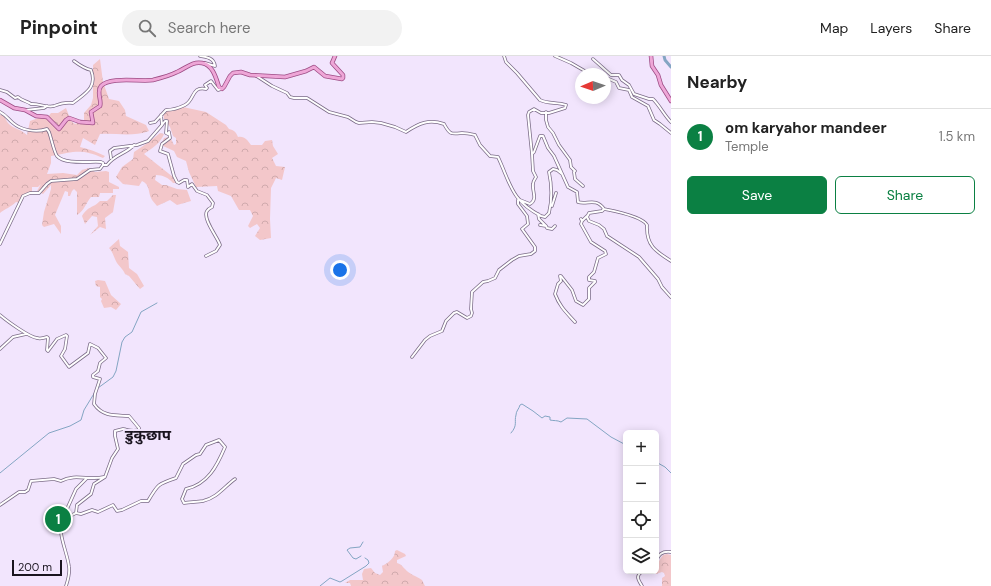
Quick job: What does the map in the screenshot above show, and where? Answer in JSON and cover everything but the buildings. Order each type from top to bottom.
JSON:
[{"type":"main road","points":[[0,100],[36,116],[47,117],[59,129],[69,118],[80,122],[93,123],[94,121],[91,112],[101,105],[99,92],[101,86],[104,84],[118,81],[149,80],[159,78],[177,72],[195,63],[203,63],[209,66],[215,75],[219,87],[222,89],[230,76],[241,72],[254,75],[285,77],[314,67],[325,76],[343,79],[343,75],[333,64],[332,60],[335,56]]},
{"type":"main road","points":[[652,56],[652,66],[671,101]]},
{"type":"street","points":[[200,56],[208,57],[214,62],[215,66],[203,63]]},
{"type":"street","points":[[504,56],[506,62],[536,96],[544,102],[566,106],[565,108],[549,112],[541,113],[534,109],[529,112],[528,115],[533,171],[536,177],[533,183],[535,198],[530,204],[518,200]]},
{"type":"street","points":[[555,56],[580,68]]},
{"type":"street","points":[[593,59],[611,74],[619,75],[622,80],[629,85],[634,94],[653,99],[671,122]]},
{"type":"street","points":[[0,90],[31,104],[52,106],[58,104],[61,105],[68,102],[73,103],[89,90],[93,79],[90,70],[74,61]]},
{"type":"street","points":[[254,75],[272,86],[287,92],[290,97],[307,98],[329,112],[348,117],[359,124],[372,122],[395,127],[406,132],[414,127],[428,122],[435,121],[444,124],[448,131],[453,134],[464,133],[475,135],[490,156],[498,157],[504,170],[507,183],[518,200],[518,204],[527,216],[528,224],[522,229],[536,247],[535,251],[531,254],[519,256],[512,260],[500,270],[495,278],[480,284],[472,292],[471,316],[467,318],[457,312],[454,313],[446,321],[442,331],[425,340],[412,357]]},
{"type":"street","points":[[611,80],[616,82],[619,88],[629,90]]},
{"type":"street","points":[[150,123],[155,122],[166,110],[174,110],[186,105],[197,90],[201,88],[206,90],[207,88],[205,85],[211,81],[218,90],[222,89]]},
{"type":"street","points":[[629,85],[629,90],[632,97],[648,106],[654,120],[671,133]]},
{"type":"street","points":[[25,110],[44,108],[47,106]]},
{"type":"street","points":[[0,112],[13,123],[31,130],[41,131],[47,129],[56,155],[63,160],[72,162],[100,162],[103,163],[103,165]]},
{"type":"street","points":[[546,112],[548,127],[553,132],[559,145],[570,160],[571,167],[575,170],[575,179],[583,186]]},
{"type":"street","points":[[161,115],[162,125]]},
{"type":"street","points":[[111,158],[110,151],[114,148],[148,141],[166,120],[167,121],[166,133],[168,134],[169,132],[170,138],[162,144],[160,151],[168,154],[177,182],[179,183],[186,180],[188,187],[192,184],[197,191],[207,195],[213,203],[206,215],[208,223],[220,245],[216,251],[206,256]]},
{"type":"street","points":[[532,154],[540,136],[543,136],[568,187],[577,192],[578,202],[581,203],[590,201],[601,205],[604,209]]},
{"type":"street","points":[[0,244],[23,196],[30,193],[39,193],[47,184],[52,182],[77,179],[90,170],[107,165],[111,158],[128,150],[134,145]]},
{"type":"street","points":[[551,207],[550,172],[553,169],[562,174]]},
{"type":"street","points":[[518,200],[545,217],[549,213],[556,193]]},
{"type":"street","points":[[575,322],[560,306],[555,294],[561,280],[561,276],[572,290],[576,301],[584,305],[589,299],[589,288],[595,281],[589,280],[589,277],[594,272],[597,259],[606,254],[605,251],[591,242],[581,224],[582,220],[589,213],[602,211],[604,209],[620,212],[641,219],[648,225],[647,235],[655,250],[671,261]]},
{"type":"street","points":[[589,213],[587,218],[589,221],[599,225],[604,229],[607,236],[635,254],[644,262],[671,298]]},
{"type":"street","points":[[538,214],[539,219],[547,228],[552,229],[556,226]]},
{"type":"street","points":[[540,225],[546,226]]},
{"type":"street","points":[[0,315],[26,334],[38,338],[47,337],[48,351],[56,340],[66,335],[65,349],[61,356],[69,367],[88,353],[90,344],[98,348],[106,358],[100,363],[98,371],[92,375],[93,377],[100,379],[96,390],[94,403],[98,409],[108,415],[128,416],[139,428],[138,430],[132,431],[124,428],[116,431],[115,436],[118,449],[112,458],[104,479],[94,484],[92,494],[77,505],[76,513]]},
{"type":"street","points":[[0,349],[13,337],[26,334]]},
{"type":"street","points":[[66,586],[70,573],[63,546],[60,524],[62,520],[76,513],[81,514],[92,510],[98,512],[113,505],[117,511],[141,501],[148,501],[155,488],[160,484],[176,478],[183,464],[200,454],[206,445],[219,440],[225,447],[212,473],[191,488],[186,489],[182,499],[184,503],[203,501],[221,492],[235,479]]},
{"type":"street","points":[[0,505],[19,492],[25,492],[28,490],[31,481],[54,479],[61,481],[66,478],[80,476],[87,478],[103,478],[105,476]]},
{"type":"street","points":[[58,510],[68,509],[76,489],[87,478]]},
{"type":"street","points":[[659,556],[663,552],[671,552]]},
{"type":"street","points":[[639,574],[637,577],[642,586]]},
{"type":"green space","points":[[100,59],[103,82],[109,99],[119,101],[125,110],[126,116],[146,125],[149,131],[131,134],[100,134],[95,145],[83,138],[80,147],[105,156],[103,158],[89,153],[72,152],[51,156],[51,163],[47,174],[63,173],[77,175],[82,170],[89,168],[95,172],[106,171],[109,172],[109,182],[119,187],[119,189],[113,189],[113,193],[100,193],[99,197],[91,197],[77,215],[77,192],[74,189],[70,196],[68,196],[68,192],[65,191],[55,215],[61,226],[61,234],[54,224],[44,227],[42,225],[51,185],[43,194],[37,191],[41,184],[38,187],[32,187],[32,194],[22,196],[20,203],[16,202],[0,213],[0,115],[4,115],[11,126],[27,135],[30,121],[41,117],[48,117],[51,113],[58,113],[66,108],[71,121],[75,124],[84,120],[84,113],[91,105],[93,98],[93,65]]},
{"type":"green space","points":[[183,107],[206,112],[235,132],[238,137],[246,139],[251,145],[262,145],[265,141],[272,140],[273,146],[278,154],[272,158],[276,166],[285,167],[282,180],[276,178],[271,188],[271,238],[260,240],[255,236],[260,228],[257,224],[250,228],[248,226],[253,216],[250,210],[239,210],[231,196],[218,191],[217,186],[196,187],[186,161],[177,157],[174,151],[161,145],[164,138],[170,137],[174,145],[176,144],[176,138],[173,136],[167,123],[167,119],[164,119],[163,112]]},
{"type":"green space","points":[[160,133],[164,134],[156,146],[144,154],[173,177],[177,183],[173,183],[166,177],[159,175],[156,175],[155,180],[162,185],[187,190],[191,201],[177,205],[170,200],[157,206],[151,199],[148,186],[145,183],[142,181],[139,186],[123,184],[116,177],[122,167],[133,159],[134,152]]},
{"type":"green space","points":[[113,195],[116,195],[113,212],[105,218],[106,229],[100,227],[90,235],[98,226],[97,217],[92,216],[85,224],[82,216],[100,201],[107,201]]},
{"type":"green space","points":[[119,239],[120,246],[128,252],[129,268],[137,274],[144,286],[140,289],[129,276],[125,274],[109,248]]},
{"type":"green space","points":[[95,281],[105,281],[111,295],[121,304],[116,310],[111,307],[104,308],[100,297],[100,287],[96,286]]},
{"type":"green space","points":[[397,550],[406,556],[397,560],[397,563],[408,572],[422,580],[425,586],[351,586],[350,583],[345,583],[350,580],[363,580],[362,574],[364,569],[371,568],[375,573],[380,575],[383,572],[382,566],[391,560],[395,551]]},
{"type":"green space","points":[[663,555],[671,555],[671,586],[662,586],[662,578],[665,576],[662,572],[659,573],[659,562]]},
{"type":"waterway","points":[[664,56],[665,60],[671,67]]},
{"type":"waterway","points":[[98,388],[113,377],[116,371],[122,342],[125,337],[132,332],[141,312],[157,303]]},
{"type":"waterway","points":[[0,473],[49,433],[70,426],[81,420],[84,410],[95,392]]},
{"type":"waterway","points":[[511,433],[515,426],[516,412],[522,404],[542,418],[545,416],[550,417],[550,420],[561,422],[567,418],[587,419],[611,437],[623,443]]},
{"type":"waterway","points":[[659,464],[671,473]]},
{"type":"waterway","points":[[361,556],[356,559],[353,558],[347,550],[350,548],[360,547],[363,542]]},
{"type":"waterway","points":[[320,586],[330,578],[340,582],[342,581],[366,566],[369,563],[365,558]]},
{"type":"place","name":"om karyahor mandeer","points":[[58,519]]},
{"type":"district","name":"डुकुछाप","points":[[148,435]]}]
